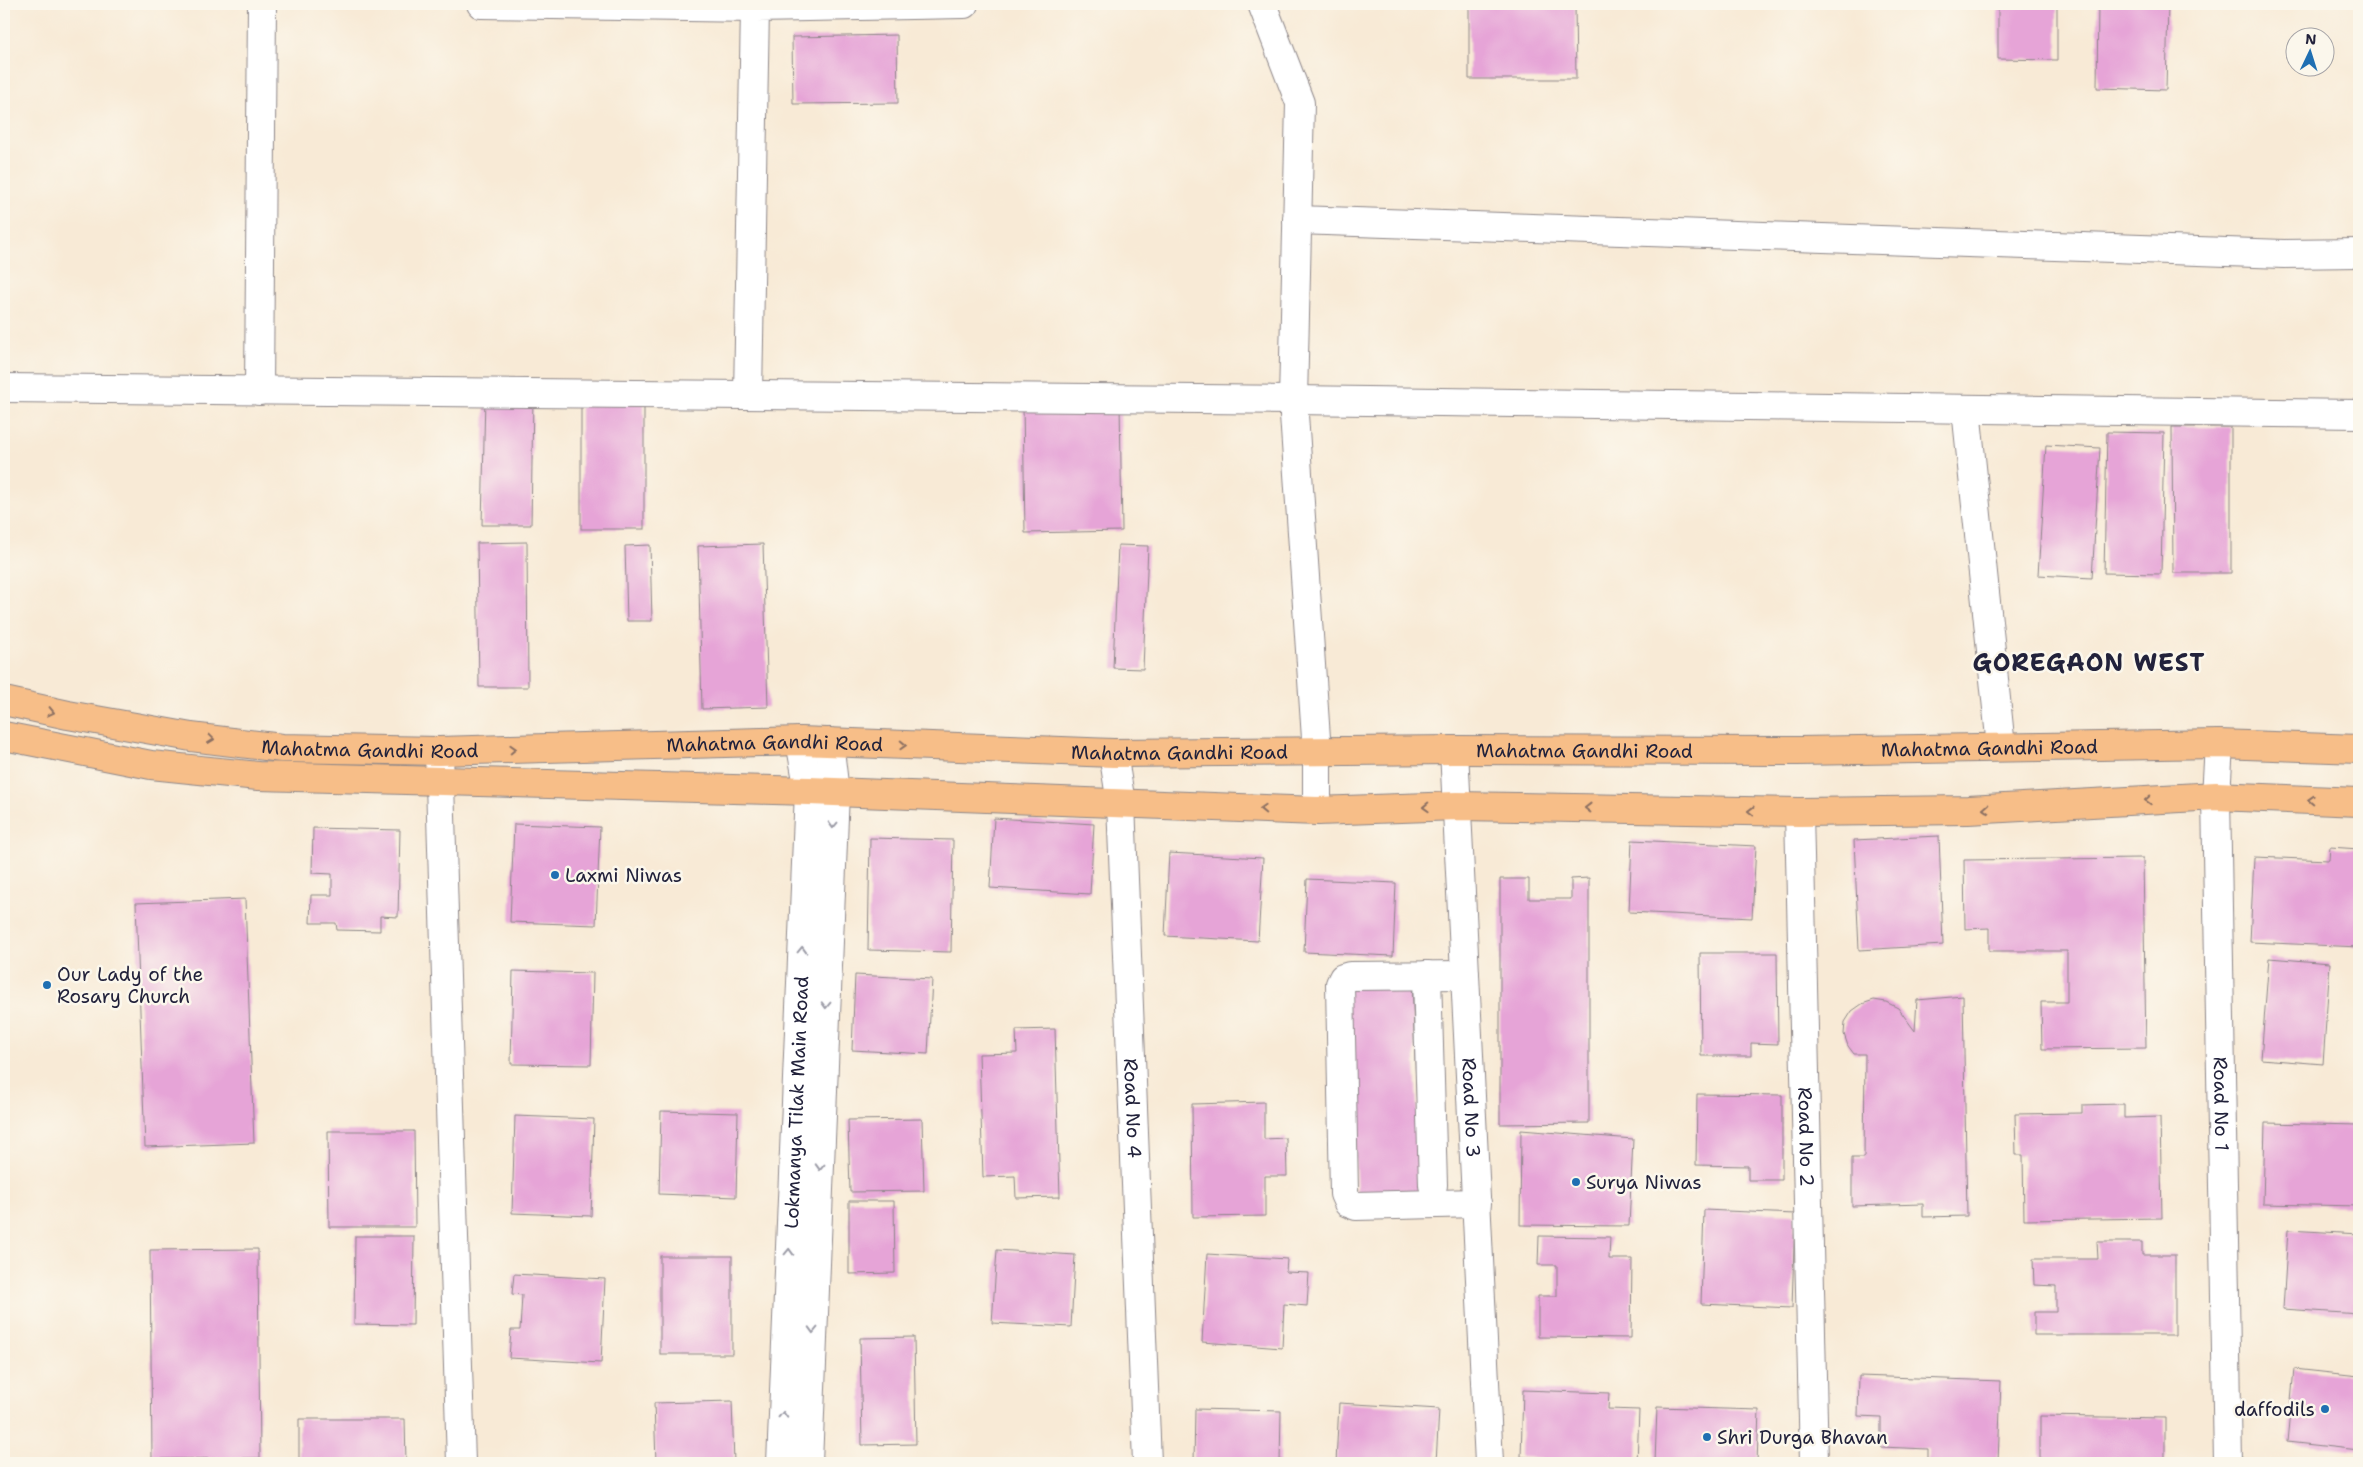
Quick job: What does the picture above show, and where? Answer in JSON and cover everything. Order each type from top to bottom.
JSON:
[{"type":"main road","name":"Mahatma Gandhi Road","points":[[4,701],[68,715],[191,737],[282,748],[439,751],[800,741],[1113,753],[1454,750],[1798,751],[2219,744],[2359,749]]},
{"type":"main road","name":"Mahatma Gandhi Road","points":[[4,736],[170,767],[258,776],[822,792],[1317,811],[1457,806],[1799,812],[1968,810],[2216,796],[2359,802]]},
{"type":"street","points":[[259,391],[262,4]]},
{"type":"street","points":[[481,4],[755,8],[964,4]]},
{"type":"street","points":[[1262,4],[1300,103],[1293,400],[1317,752],[1317,811]]},
{"type":"street","points":[[748,395],[755,8]]},
{"type":"street","points":[[1297,220],[2284,254],[2359,253]]},
{"type":"street","points":[[4,388],[1293,400],[2359,414]]},
{"type":"street","points":[[1966,409],[2001,747]]},
{"type":"street","name":"Lokmanya Tilak Main Road","points":[[800,741],[822,792],[808,1463]]},
{"type":"street","name":"Lokmanya Tilak Main Road","points":[[781,1463],[822,792],[829,742]]},
{"type":"street","name":"Road No 1","points":[[2219,744],[2216,796],[2228,1463]]},
{"type":"street","name":"Road No 3","points":[[1454,750],[1489,1463]]},
{"type":"street","points":[[439,751],[442,782],[461,1463]]},
{"type":"street","name":"Road No 4","points":[[1113,753],[1121,803],[1146,1463]]},
{"type":"street","name":"Road No 2","points":[[1799,812],[1814,1463]]},
{"type":"street","points":[[1465,974],[1350,976],[1343,978],[1340,984],[1344,1194],[1348,1203],[1356,1206],[1477,1203]]},
{"type":"street","points":[[1427,975],[1433,1184]]},
{"type":"building","points":[[1469,4],[1575,4],[1576,79],[1469,79]]},
{"type":"building","points":[[1998,4],[2057,4],[2057,60],[1998,59]]},
{"type":"building","points":[[2098,4],[2168,4],[2166,90],[2097,88]]},
{"type":"building","points":[[897,35],[898,103],[793,104],[792,37]]},
{"type":"building","points":[[485,397],[533,397],[531,525],[482,525]]},
{"type":"building","points":[[581,400],[644,400],[644,529],[581,529]]},
{"type":"building","points":[[1120,403],[1122,531],[1025,533],[1023,404]]},
{"type":"building","points":[[2172,427],[2231,427],[2231,573],[2173,573]]},
{"type":"building","points":[[2107,432],[2164,433],[2161,574],[2104,573]]},
{"type":"building","points":[[2046,445],[2100,448],[2092,578],[2038,575]]},
{"type":"building","points":[[527,542],[528,687],[479,687],[477,543]]},
{"type":"building","points":[[763,544],[768,707],[702,709],[698,546]]},
{"type":"building","points":[[650,545],[652,621],[627,621],[625,546]]},
{"type":"building","points":[[1118,545],[1148,546],[1143,669],[1113,668]]},
{"type":"building","points":[[994,818],[1094,824],[1090,894],[990,888]]},
{"type":"building","name":"Laxmi Niwas","points":[[514,824],[600,827],[596,925],[510,922]]},
{"type":"building","points":[[313,828],[400,830],[398,917],[380,916],[380,931],[337,930],[336,923],[310,923],[311,895],[332,895],[332,874],[312,873]]},
{"type":"building","points":[[1939,836],[1943,945],[1859,950],[1854,840]]},
{"type":"building","points":[[870,838],[953,840],[951,952],[868,950]]},
{"type":"building","points":[[1632,840],[1756,846],[1752,918],[1629,912]]},
{"type":"building","points":[[2330,847],[2359,849],[2359,947],[2250,942],[2254,857],[2329,860]]},
{"type":"building","points":[[1169,853],[1263,858],[1258,941],[1165,936]]},
{"type":"building","points":[[2143,858],[2146,1048],[2042,1049],[2041,1002],[2067,1002],[2067,951],[1989,951],[1989,928],[1965,929],[1964,860]]},
{"type":"building","points":[[1589,878],[1589,1123],[1500,1124],[1500,879],[1529,879],[1529,899],[1571,899],[1571,879]]},
{"type":"building","points":[[1307,879],[1396,883],[1393,956],[1304,952]]},
{"type":"building","points":[[245,899],[254,1143],[145,1147],[136,903]]},
{"type":"building","points":[[1700,953],[1777,953],[1778,1044],[1751,1043],[1751,1056],[1701,1056]]},
{"type":"building","points":[[2269,958],[2330,963],[2323,1064],[2261,1059]]},
{"type":"building","points":[[513,971],[593,973],[591,1065],[511,1064]]},
{"type":"building","points":[[855,975],[932,979],[928,1054],[852,1050]]},
{"type":"building","points":[[1412,980],[1420,1192],[1357,1195],[1346,984]]},
{"type":"building","points":[[1963,996],[1967,1216],[1923,1217],[1923,1204],[1852,1206],[1852,1158],[1864,1158],[1865,1054],[1854,1054],[1848,1046],[1844,1034],[1845,1022],[1852,1011],[1862,1004],[1874,1000],[1886,1002],[1898,1008],[1915,1031],[1917,1000]]},
{"type":"building","points":[[1055,1029],[1060,1197],[1016,1198],[1015,1176],[983,1177],[979,1054],[1017,1053],[1016,1030]]},
{"type":"building","points":[[1697,1094],[1782,1095],[1782,1180],[1748,1180],[1748,1166],[1696,1165]]},
{"type":"building","points":[[1264,1102],[1264,1139],[1286,1138],[1287,1176],[1265,1176],[1265,1216],[1193,1217],[1192,1104]]},
{"type":"building","points":[[2124,1104],[2124,1118],[2160,1117],[2162,1218],[2024,1220],[2023,1155],[2016,1155],[2015,1114],[2082,1113],[2082,1105]]},
{"type":"building","points":[[661,1111],[738,1113],[736,1197],[659,1194]]},
{"type":"building","points":[[515,1116],[594,1119],[591,1216],[512,1213]]},
{"type":"building","points":[[922,1119],[924,1191],[850,1192],[848,1120]]},
{"type":"building","points":[[2265,1123],[2359,1125],[2359,1206],[2263,1204]]},
{"type":"building","name":"Surya Niwas","points":[[1521,1130],[1633,1139],[1629,1226],[1520,1225]]},
{"type":"building","points":[[328,1131],[414,1131],[415,1227],[329,1227]]},
{"type":"building","points":[[849,1201],[894,1201],[895,1273],[849,1274]]},
{"type":"building","points":[[1704,1210],[1795,1214],[1792,1308],[1701,1304]]},
{"type":"building","points":[[2288,1230],[2359,1234],[2359,1314],[2283,1309]]},
{"type":"building","points":[[355,1236],[414,1236],[413,1325],[354,1324]]},
{"type":"building","points":[[1539,1236],[1610,1237],[1609,1259],[1632,1259],[1631,1338],[1538,1337],[1538,1296],[1557,1296],[1557,1265],[1538,1265]]},
{"type":"building","points":[[2097,1242],[2142,1242],[2142,1255],[2175,1255],[2175,1335],[2034,1335],[2034,1312],[2056,1312],[2056,1286],[2034,1285],[2033,1259],[2098,1259]]},
{"type":"building","points":[[258,1249],[260,1458],[152,1459],[150,1250]]},
{"type":"building","points":[[997,1250],[1075,1255],[1071,1327],[992,1323]]},
{"type":"building","points":[[1207,1254],[1287,1259],[1286,1272],[1309,1273],[1307,1306],[1284,1304],[1282,1348],[1202,1342]]},
{"type":"building","points":[[660,1256],[732,1256],[732,1354],[660,1354]]},
{"type":"building","points":[[514,1274],[605,1279],[601,1363],[509,1358],[511,1330],[520,1330],[522,1295],[512,1294]]},
{"type":"building","points":[[914,1337],[916,1444],[862,1445],[860,1338]]},
{"type":"building","name":"daffodils","points":[[2294,1369],[2359,1376],[2359,1450],[2287,1442]]},
{"type":"building","points":[[1859,1376],[2001,1381],[1998,1463],[1928,1463],[1928,1449],[1881,1447],[1881,1417],[1858,1416]]},
{"type":"building","points":[[1523,1390],[1609,1393],[1608,1409],[1639,1410],[1637,1463],[1542,1463],[1542,1458],[1521,1457]]},
{"type":"building","points":[[732,1401],[734,1463],[656,1463],[654,1403]]},
{"type":"building","points":[[1339,1403],[1439,1409],[1436,1463],[1336,1463]]},
{"type":"building","name":"Shri Durga Bhavan","points":[[1657,1407],[1759,1410],[1757,1463],[1655,1463]]},
{"type":"building","points":[[1195,1409],[1281,1411],[1280,1463],[1194,1463]]},
{"type":"building","points":[[2040,1416],[2165,1418],[2165,1463],[2040,1463]]},
{"type":"building","points":[[299,1419],[405,1419],[406,1463],[299,1463]]},
{"type":"place","name":"Laxmi Niwas","points":[[555,875]]},
{"type":"place","name":"Our Lady of the Rosary Church","points":[[47,985]]},
{"type":"place","name":"Surya Niwas","points":[[1576,1182]]},
{"type":"place","name":"daffodils","points":[[2325,1409]]},
{"type":"place","name":"Shri Durga Bhavan","points":[[1707,1437]]},
{"type":"district","name":"GOREGAON WEST","points":[[2089,663]]}]
